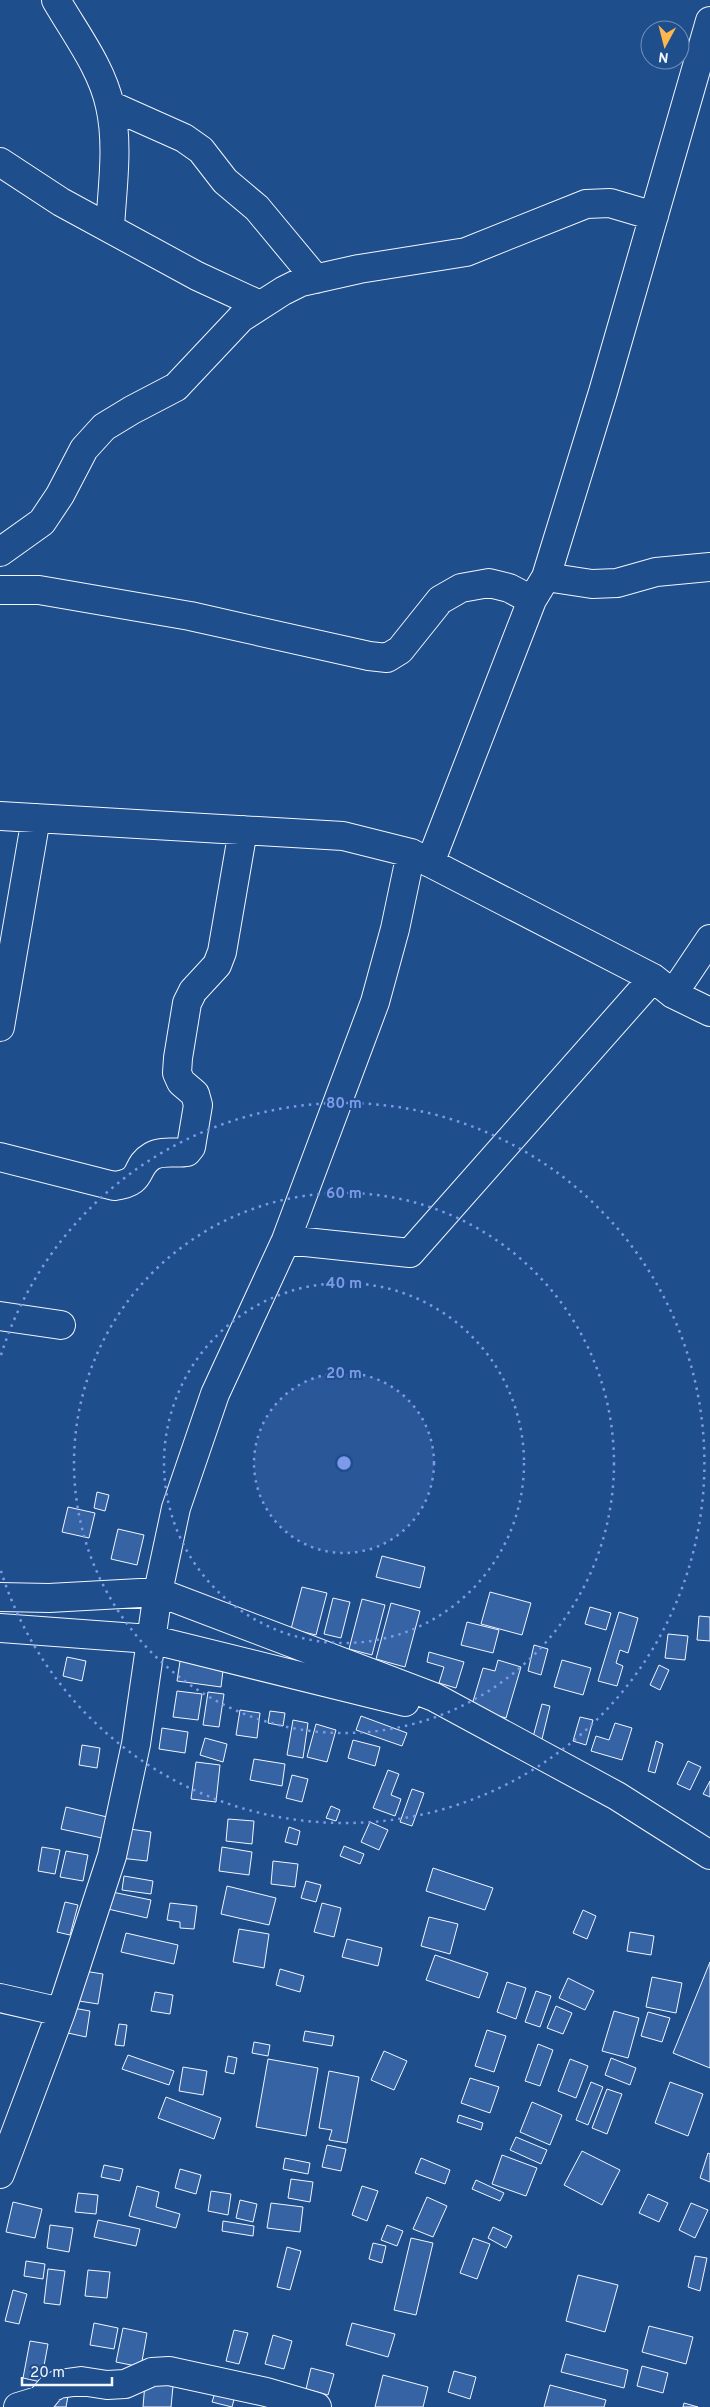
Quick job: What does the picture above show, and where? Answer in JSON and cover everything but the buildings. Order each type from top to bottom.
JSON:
[{"type":"street","points":[[56,0],[94,65],[110,105],[114,141],[110,228]]},
{"type":"street","points":[[0,2174],[61,2012],[112,1856],[136,1744],[150,1639],[176,1508],[215,1394],[286,1240],[374,1002],[394,929],[420,858],[532,600],[546,577],[603,392],[710,21]]},
{"type":"street","points":[[110,105],[184,138],[201,150],[225,181],[257,208],[316,279]]},
{"type":"street","points":[[0,162],[61,202],[197,276],[260,305]]},
{"type":"street","points":[[0,552],[42,522],[60,495],[84,449],[104,427],[176,387],[241,318],[292,286],[367,268],[466,252],[586,204],[610,203],[654,216]]},
{"type":"street","points":[[546,577],[592,584],[617,583],[656,572],[710,567]]},
{"type":"street","points":[[0,590],[39,590],[190,616],[369,656],[387,658],[400,650],[440,600],[461,588],[489,583],[509,588],[532,600]]},
{"type":"street","points":[[0,816],[343,836],[420,858],[710,1012]]},
{"type":"street","points":[[0,1027],[36,818]]},
{"type":"street","points":[[0,1157],[114,1186],[126,1184],[135,1179],[150,1157],[160,1153],[187,1152],[191,1147],[198,1105],[194,1094],[181,1082],[177,1073],[179,1049],[187,1003],[193,991],[217,965],[222,952],[243,830]]},
{"type":"street","points":[[286,1240],[410,1253],[663,986],[710,939]]},
{"type":"street","points":[[0,1316],[61,1325]]},
{"type":"street","points":[[0,1597],[49,1598],[158,1592],[434,1697],[617,1796],[710,1855]]},
{"type":"street","points":[[0,1628],[150,1639],[348,1687],[485,1724]]},
{"type":"street","points":[[0,1998],[61,2012]]},
{"type":"street","points":[[18,2407],[40,2400],[51,2388],[59,2384],[81,2381],[107,2385],[125,2384],[152,2372],[170,2371],[266,2392],[316,2407]]}]
